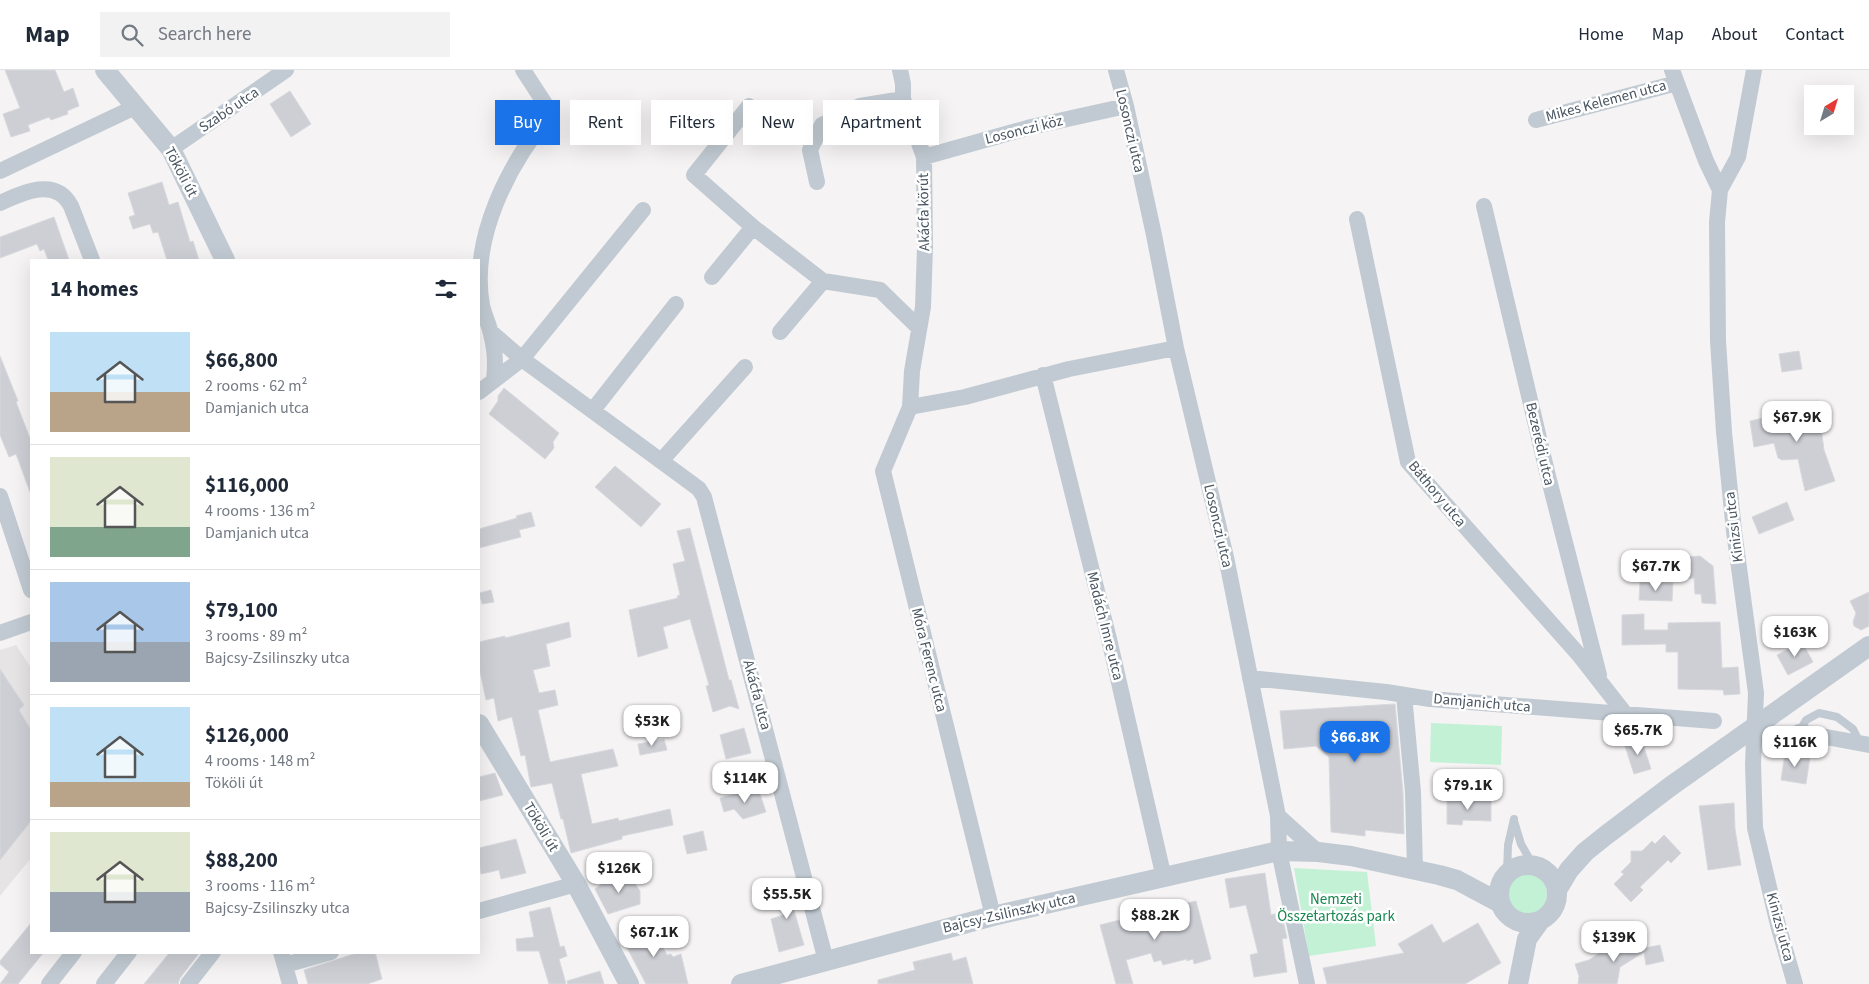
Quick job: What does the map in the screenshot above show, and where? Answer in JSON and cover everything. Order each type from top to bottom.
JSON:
[{"type":"street","name":"Tököli út","points":[[105,70],[171,149],[225,259]]},
{"type":"street","name":"Szabó utca","points":[[171,149],[286,70]]},
{"type":"street","points":[[494,379],[495,353],[491,332],[482,304],[480,266],[484,243],[496,202],[511,171],[551,113],[522,70]]},
{"type":"street","name":"Akácfa körút","points":[[900,70],[903,84],[903,99],[924,157],[925,247],[923,307],[912,371],[910,407]]},
{"type":"street","name":"Losonczi utca","points":[[1116,70],[1126,106],[1176,348],[1226,557],[1278,816],[1279,851],[1307,984]]},
{"type":"street","name":"Kinizsi utca","points":[[1754,70],[1738,157],[1720,190],[1717,222],[1718,341],[1723,423],[1734,531],[1756,694],[1753,764],[1755,828],[1778,925],[1795,984]]},
{"type":"street","points":[[1674,76],[1706,161],[1720,190]]},
{"type":"street","name":"Mikes Kelemen utca","points":[[1536,120],[1674,76]]},
{"type":"street","points":[[818,182],[810,150],[822,125],[860,106],[903,99]]},
{"type":"street","name":"Losonczi köz","points":[[924,157],[1031,127],[1126,106]]},
{"type":"street","points":[[0,171],[135,107]]},
{"type":"street","points":[[743,113],[694,174],[753,227],[823,281],[880,290],[920,328]]},
{"type":"street","points":[[0,203],[16,195],[41,189],[59,191],[67,198],[71,206],[92,259]]},
{"type":"street","name":"Bezerédi utca","points":[[1484,206],[1548,476],[1600,680]]},
{"type":"street","points":[[480,391],[522,360],[643,210]]},
{"type":"street","name":"Báthory utca","points":[[1357,219],[1408,462],[1600,680],[1626,715]]},
{"type":"street","points":[[712,277],[753,227]]},
{"type":"street","points":[[780,332],[823,281]]},
{"type":"street","points":[[593,410],[676,304]]},
{"type":"street","points":[[491,332],[522,360],[661,461],[745,367]]},
{"type":"street","points":[[910,407],[965,397],[1043,375],[1176,348]]},
{"type":"street","name":"Madách Imre utca","points":[[1043,375],[1109,639],[1164,878]]},
{"type":"street","name":"Móra Ferenc utca","points":[[910,407],[882,471],[993,916]]},
{"type":"street","name":"Akácfa utca","points":[[661,461],[699,489],[704,497],[826,960]]},
{"type":"street","points":[[0,496],[30,587]]},
{"type":"street","points":[[0,633],[30,622]]},
{"type":"street","points":[[1557,890],[1569,870],[1585,852],[1605,836],[1671,786],[1869,646]]},
{"type":"street","name":"Damjanich utca","points":[[1250,678],[1430,699],[1714,721]]},
{"type":"street","points":[[1404,695],[1413,792],[1415,870]]},
{"type":"street","name":"Tököli út","points":[[480,726],[576,884],[629,984]]},
{"type":"street","points":[[1799,732],[1864,744]]},
{"type":"street","points":[[1278,816],[1318,852]]},
{"type":"street","points":[[1538,867],[1605,836]]},
{"type":"street","name":"Bajcsy-Zsilinszky utca","points":[[741,984],[993,916],[1279,851],[1318,852],[1351,856],[1415,870],[1457,880],[1500,903]]},
{"type":"street","points":[[1524,865],[1538,867],[1550,875],[1557,890],[1557,899],[1554,908],[1548,916],[1540,921],[1522,923],[1503,910],[1500,903],[1499,896],[1504,878],[1515,868],[1524,865]]},
{"type":"street","name":"Bajcsy-Zsilinszky utca","points":[[1457,880],[1504,878]]},
{"type":"street","points":[[480,911],[576,884]]},
{"type":"street","points":[[1514,919],[1517,939],[1518,979]]},
{"type":"street","points":[[1518,979],[1527,939],[1540,921]]},
{"type":"street","points":[[48,984],[72,954]]},
{"type":"street","points":[[104,984],[127,954]]},
{"type":"street","points":[[188,984],[211,954]]},
{"type":"street","points":[[290,984],[283,959],[317,954]]},
{"type":"lane","points":[[1799,732],[1806,720],[1820,713],[1837,717],[1853,729],[1864,744]]},
{"type":"lane","points":[[1504,878],[1508,845],[1514,819],[1521,844],[1538,867]]},
{"type":"shaded area","points":[[16,645],[30,666],[30,859],[0,896],[0,650]]},
{"type":"green space","points":[[1431,723],[1502,726],[1501,765],[1430,762]]},
{"type":"green space","name":"Nemzeti Összetartozás park","points":[[1294,868],[1367,872],[1376,946],[1309,956]]},
{"type":"green space","points":[[1530,873],[1538,876],[1544,882],[1547,894],[1544,906],[1538,912],[1522,915],[1514,912],[1508,906],[1505,890],[1508,882],[1514,876]]},
{"type":"building","points":[[5,70],[55,70],[64,92],[73,88],[79,106],[67,111],[68,114],[51,120],[49,117],[28,125],[30,131],[11,137],[3,114],[20,108]]},
{"type":"building","points":[[290,91],[311,124],[291,137],[270,104]]},
{"type":"building","points":[[162,182],[169,205],[178,202],[190,242],[193,241],[199,259],[167,259],[158,232],[153,233],[150,224],[133,229],[129,217],[135,215],[128,193]]},
{"type":"building","points":[[54,217],[69,259],[48,259],[44,249],[40,251],[37,244],[0,258],[0,237]]},
{"type":"building","points":[[1799,351],[1802,369],[1782,372],[1779,354]]},
{"type":"building","points":[[0,356],[18,401],[16,402],[30,438],[30,492],[16,454],[9,457],[0,435]]},
{"type":"building","points":[[504,388],[559,433],[553,442],[554,448],[545,459],[489,414]]},
{"type":"building","points":[[1818,405],[1824,450],[1835,481],[1805,491],[1798,459],[1782,460],[1778,458],[1774,443],[1754,447],[1750,421]]},
{"type":"building","points":[[615,466],[661,504],[641,527],[595,487]]},
{"type":"building","points":[[1787,502],[1794,520],[1759,534],[1752,517]]},
{"type":"building","points":[[531,512],[535,526],[519,530],[521,537],[480,548],[480,529],[517,518],[516,516]]},
{"type":"building","points":[[690,528],[729,680],[731,680],[739,709],[730,706],[713,712],[706,686],[709,685],[690,619],[663,627],[668,648],[638,657],[629,610],[678,598],[677,596],[680,595],[673,564],[685,561],[677,531]]},
{"type":"building","points":[[1700,556],[1713,566],[1716,604],[1702,603],[1701,594],[1695,594],[1694,578],[1677,579],[1675,558]]},
{"type":"building","points":[[1640,582],[1673,583],[1672,601],[1639,600]]},
{"type":"building","points":[[491,590],[494,602],[482,604],[480,593]]},
{"type":"building","points":[[1869,592],[1869,626],[1861,630],[1854,626],[1853,622],[1856,613],[1850,601]]},
{"type":"building","points":[[1644,614],[1644,630],[1668,630],[1668,623],[1720,622],[1722,668],[1738,667],[1740,694],[1724,695],[1723,690],[1678,689],[1678,652],[1666,652],[1666,644],[1622,645],[1622,615]]},
{"type":"building","points":[[569,622],[571,637],[546,644],[550,666],[533,670],[539,693],[555,690],[558,705],[538,710],[550,762],[613,749],[618,766],[581,774],[592,824],[618,818],[619,821],[670,809],[673,825],[622,836],[622,839],[571,853],[552,783],[531,787],[525,755],[521,756],[512,717],[498,721],[494,698],[486,700],[480,672],[480,642],[505,636],[505,638]]},
{"type":"building","points":[[1802,642],[1813,662],[1788,675],[1777,655]]},
{"type":"building","points":[[0,669],[24,705],[19,710],[30,728],[30,822],[0,860]]},
{"type":"building","points":[[1395,704],[1403,793],[1404,834],[1365,830],[1365,836],[1331,832],[1329,757],[1316,746],[1284,749],[1280,711]]},
{"type":"building","points":[[744,728],[751,753],[726,759],[720,735]]},
{"type":"building","points":[[1641,738],[1651,769],[1634,774],[1624,743]]},
{"type":"building","points":[[664,739],[667,750],[640,755],[638,744]]},
{"type":"building","points":[[1785,753],[1810,757],[1806,784],[1781,780]]},
{"type":"building","points":[[495,773],[503,795],[480,801],[480,777]]},
{"type":"building","points":[[758,788],[766,812],[743,819],[734,809],[724,812],[720,798]]},
{"type":"building","points":[[1447,799],[1491,801],[1491,821],[1463,820],[1462,825],[1447,824]]},
{"type":"building","points":[[1734,803],[1735,829],[1741,865],[1708,870],[1699,806]]},
{"type":"building","points":[[703,831],[707,850],[687,854],[683,836]]},
{"type":"building","points":[[1664,835],[1681,853],[1671,863],[1668,860],[1640,887],[1643,890],[1631,902],[1614,884],[1624,874],[1621,872],[1631,862],[1631,851],[1642,851],[1652,841],[1655,844]]},
{"type":"building","points":[[516,839],[526,873],[501,879],[499,870],[481,874],[480,848]]},
{"type":"building","points":[[1265,873],[1271,915],[1281,912],[1287,938],[1282,939],[1287,972],[1254,977],[1250,955],[1258,953],[1246,905],[1230,908],[1225,879]]},
{"type":"building","points":[[629,875],[640,891],[640,904],[608,914],[595,889],[603,883]]},
{"type":"building","points":[[791,882],[796,898],[791,900],[804,945],[779,952],[771,919],[783,915],[775,886]]},
{"type":"building","points":[[1196,901],[1211,959],[1194,964],[1193,959],[1187,961],[1187,959],[1163,965],[1161,960],[1154,962],[1151,953],[1126,960],[1133,984],[1116,984],[1100,925],[1151,912],[1157,933],[1178,928],[1174,910],[1179,908],[1178,905]]},
{"type":"building","points":[[550,907],[560,947],[564,946],[567,956],[559,959],[566,984],[549,984],[539,951],[517,951],[516,939],[534,937],[529,912]]},
{"type":"building","points":[[649,923],[667,955],[671,954],[673,957],[681,954],[688,984],[646,984],[623,940],[633,928]]},
{"type":"building","points":[[1478,923],[1501,963],[1465,984],[1327,984],[1323,968],[1404,953],[1398,944],[1432,924],[1443,943]]},
{"type":"building","points":[[30,924],[30,954],[42,954],[18,984],[0,984],[9,972],[0,964],[0,961]]},
{"type":"building","points":[[1626,935],[1629,951],[1660,945],[1664,961],[1646,965],[1644,952],[1620,967],[1617,984],[1578,984],[1579,976],[1575,964],[1589,960]]},
{"type":"building","points":[[951,953],[953,961],[966,957],[973,984],[878,984],[878,980],[915,970],[913,962]]},
{"type":"building","points":[[168,954],[198,954],[180,978],[178,984],[144,984]]},
{"type":"building","points":[[354,954],[376,954],[382,979],[367,984],[308,984],[304,970]]},
{"type":"building","points":[[600,971],[604,984],[568,984],[567,981]]}]
